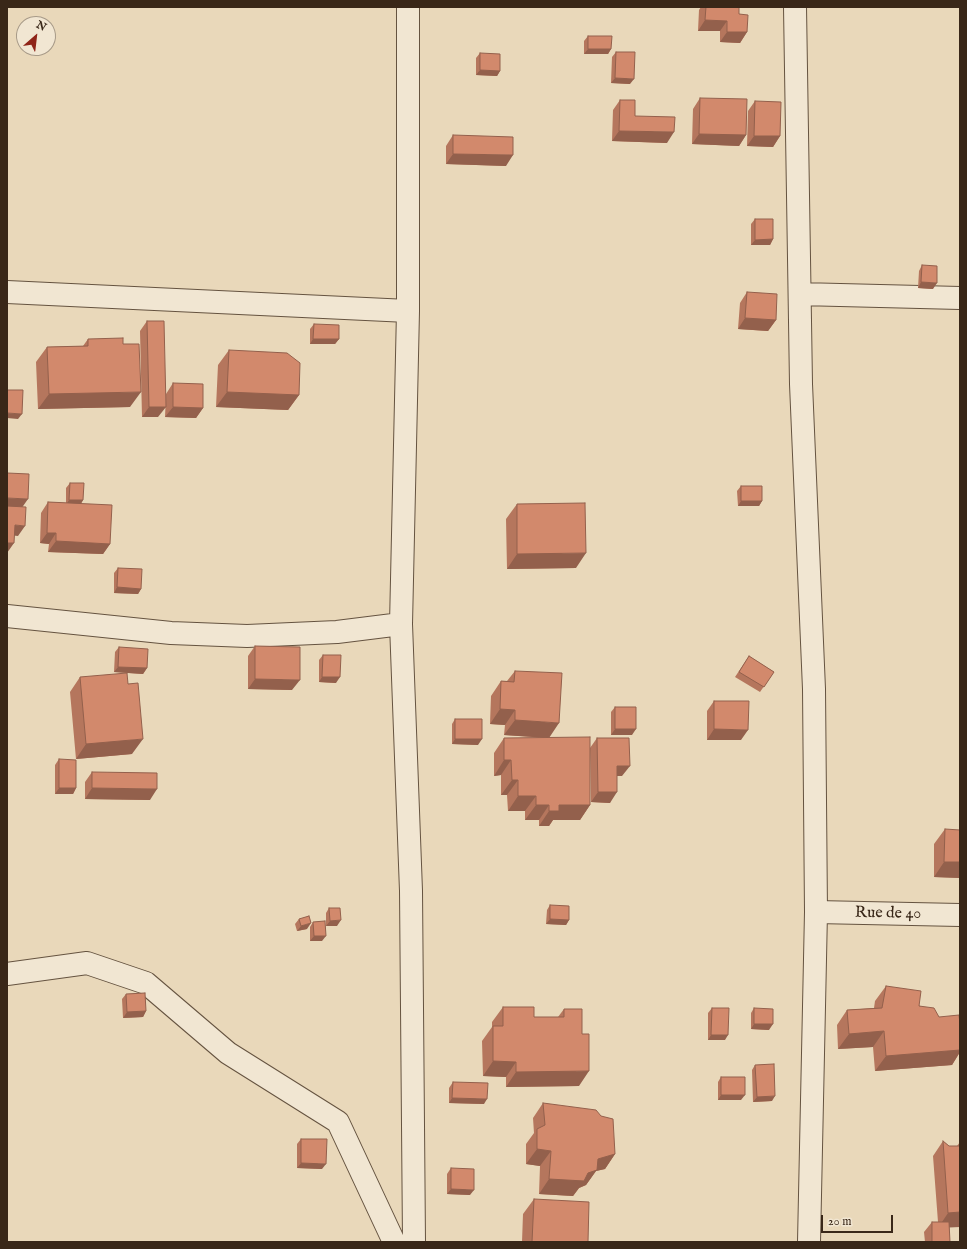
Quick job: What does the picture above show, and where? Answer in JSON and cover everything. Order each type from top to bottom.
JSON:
[{"type":"street","points":[[408,7],[408,311],[401,624],[411,891],[414,1242]]},
{"type":"street","points":[[795,7],[801,384],[814,689],[816,912],[809,1242]]},
{"type":"street","points":[[7,292],[408,311]]},
{"type":"street","points":[[800,294],[960,298]]},
{"type":"street","points":[[7,616],[171,634],[247,636],[337,632],[401,624]]},
{"type":"street","name":"Rue de 40","points":[[816,912],[960,915]]},
{"type":"street","points":[[7,974],[87,963],[146,983],[228,1053],[338,1122],[394,1242]]},
{"type":"building","points":[[706,7],[739,7],[739,14],[748,15],[747,32],[727,32],[727,21],[705,20]]},
{"type":"building","points":[[588,36],[612,36],[611,49],[588,49]]},
{"type":"building","points":[[616,52],[635,52],[634,79],[615,78]]},
{"type":"building","points":[[480,53],[500,54],[500,71],[480,70]]},
{"type":"building","points":[[700,98],[747,99],[746,135],[699,134]]},
{"type":"building","points":[[620,100],[635,100],[635,116],[675,117],[674,132],[619,131]]},
{"type":"building","points":[[755,101],[781,102],[780,136],[754,136]]},
{"type":"building","points":[[453,135],[513,137],[513,155],[453,154]]},
{"type":"building","points":[[755,219],[773,219],[773,239],[755,240]]},
{"type":"building","points":[[922,265],[937,266],[937,283],[921,282]]},
{"type":"building","points":[[747,292],[777,294],[776,320],[745,318]]},
{"type":"building","points":[[147,321],[164,321],[166,407],[149,407]]},
{"type":"building","points":[[314,324],[339,325],[339,339],[313,339]]},
{"type":"building","points":[[123,338],[123,344],[139,344],[141,392],[49,394],[47,347],[88,346],[88,339]]},
{"type":"building","points":[[229,350],[287,353],[300,363],[299,395],[227,392]]},
{"type":"building","points":[[173,383],[203,384],[203,408],[173,407]]},
{"type":"building","points":[[7,390],[23,390],[22,414],[7,413]]},
{"type":"building","points":[[7,473],[29,474],[28,499],[7,498]]},
{"type":"building","points":[[70,483],[84,483],[83,500],[69,500]]},
{"type":"building","points":[[741,486],[762,486],[762,501],[741,501]]},
{"type":"building","points":[[48,502],[112,505],[110,544],[56,541],[56,533],[47,533]]},
{"type":"building","points":[[585,503],[586,553],[517,554],[517,504]]},
{"type":"building","points":[[7,506],[26,507],[25,526],[15,525],[14,543],[7,543]]},
{"type":"building","points":[[118,568],[142,569],[141,589],[117,587]]},
{"type":"building","points":[[255,646],[300,647],[300,680],[255,679]]},
{"type":"building","points":[[119,647],[148,649],[147,668],[118,667]]},
{"type":"building","points":[[323,655],[341,655],[340,677],[322,677]]},
{"type":"building","points":[[749,656],[774,672],[764,687],[739,672]]},
{"type":"building","points":[[515,671],[562,673],[559,723],[515,720],[515,710],[500,709],[501,681],[514,682]]},
{"type":"building","points":[[127,673],[128,684],[138,683],[143,739],[86,744],[80,677]]},
{"type":"building","points":[[714,701],[749,701],[748,730],[714,729]]},
{"type":"building","points":[[615,707],[636,707],[636,729],[615,729]]},
{"type":"building","points":[[455,719],[482,719],[482,739],[455,739]]},
{"type":"building","points":[[590,737],[590,805],[559,805],[559,811],[549,811],[549,805],[536,805],[536,796],[518,796],[518,780],[512,780],[511,760],[504,760],[504,738]]},
{"type":"building","points":[[597,738],[629,738],[630,766],[617,766],[617,792],[598,792]]},
{"type":"building","points":[[59,759],[76,760],[76,788],[59,788]]},
{"type":"building","points":[[92,772],[157,773],[157,789],[92,788]]},
{"type":"building","points":[[945,829],[960,830],[960,862],[944,862]]},
{"type":"building","points":[[550,905],[569,906],[569,920],[550,919]]},
{"type":"building","points":[[329,908],[340,908],[341,920],[330,921]]},
{"type":"building","points":[[309,916],[311,923],[301,926],[299,919]]},
{"type":"building","points":[[325,921],[326,936],[314,936],[313,922]]},
{"type":"building","points":[[886,986],[921,991],[919,1006],[934,1008],[939,1017],[959,1015],[960,1050],[886,1056],[884,1031],[849,1034],[847,1010],[882,1008]]},
{"type":"building","points":[[145,993],[146,1011],[127,1012],[126,994]]},
{"type":"building","points":[[503,1007],[534,1007],[534,1017],[564,1017],[564,1009],[582,1009],[582,1034],[589,1034],[589,1071],[516,1072],[516,1062],[493,1061],[493,1026],[503,1026]]},
{"type":"building","points":[[712,1008],[729,1008],[728,1035],[711,1035]]},
{"type":"building","points":[[754,1008],[773,1009],[773,1024],[754,1024]]},
{"type":"building","points":[[774,1064],[775,1096],[757,1097],[755,1065]]},
{"type":"building","points":[[721,1077],[745,1077],[745,1095],[721,1095]]},
{"type":"building","points":[[453,1082],[488,1083],[487,1099],[452,1098]]},
{"type":"building","points":[[543,1103],[596,1110],[601,1116],[613,1119],[615,1154],[598,1159],[597,1170],[588,1173],[584,1181],[549,1179],[551,1151],[537,1149],[537,1129],[545,1125]]},
{"type":"building","points":[[301,1139],[327,1139],[326,1164],[301,1163]]},
{"type":"building","points":[[943,1141],[949,1146],[960,1146],[960,1212],[948,1213]]},
{"type":"building","points":[[451,1168],[474,1169],[474,1190],[451,1189]]},
{"type":"building","points":[[534,1199],[589,1202],[588,1242],[532,1242]]},
{"type":"building","points":[[932,1222],[949,1222],[950,1242],[932,1242]]}]
